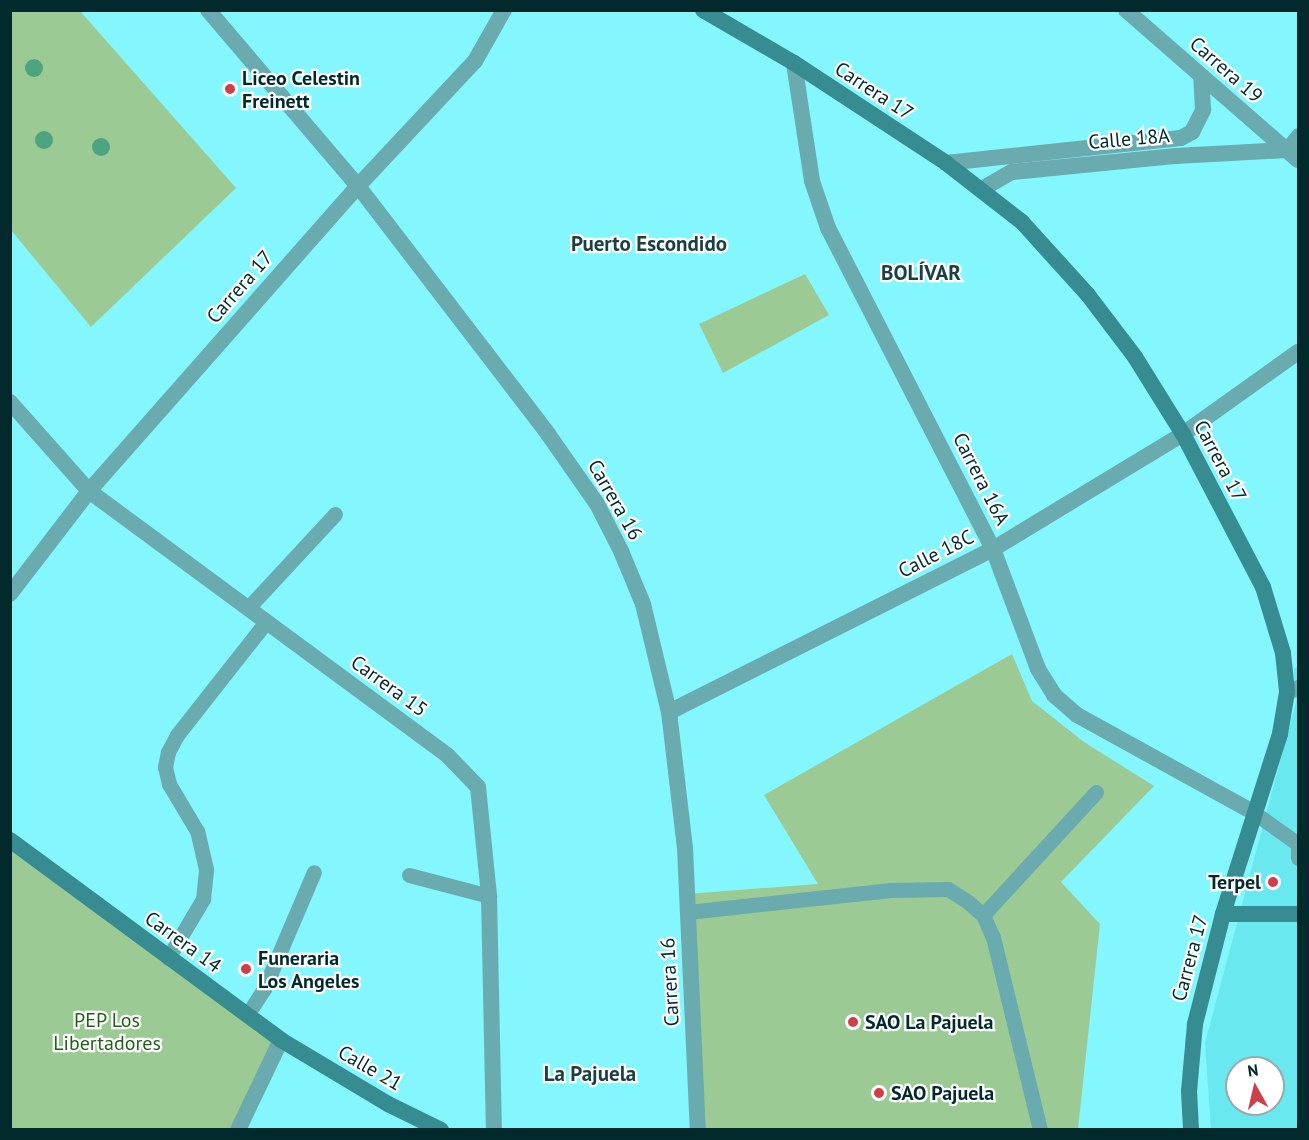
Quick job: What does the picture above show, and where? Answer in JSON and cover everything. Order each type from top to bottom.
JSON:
[{"type":"main road","name":"Carrera 17","points":[[703,10],[794,63],[946,163],[1022,222],[1088,295],[1135,357],[1183,434],[1263,587],[1293,690],[1223,914],[1195,1024],[1189,1091],[1191,1130]]},
{"type":"main road","name":"Carrera 14","points":[[10,840],[281,1040]]},
{"type":"main road","points":[[1223,914],[1299,914]]},
{"type":"main road","name":"Calle 21","points":[[281,1040],[388,1104],[441,1130]]},
{"type":"street","name":"Carrera 16","points":[[208,10],[358,186],[548,434],[597,504],[643,604],[669,712],[688,912],[698,1130]]},
{"type":"street","name":"Carrera 17","points":[[10,594],[89,490],[358,186],[475,61],[504,10]]},
{"type":"street","name":"Carrera 19","points":[[1126,10],[1292,155]]},
{"type":"street","name":"Carrera 16A","points":[[794,63],[812,181],[828,228],[993,549],[1038,669],[1054,695],[1077,715],[1256,814]]},
{"type":"street","name":"Calle 18A","points":[[946,163],[1181,138],[1192,132],[1203,110],[1201,77]]},
{"type":"street","name":"Calle 18A","points":[[982,189],[1012,172],[1292,155]]},
{"type":"street","name":"Calle 18C","points":[[669,712],[993,549],[1183,434],[1299,352]]},
{"type":"street","name":"Carrera 15","points":[[10,402],[89,490],[448,756],[478,787],[489,896],[494,1130]]},
{"type":"street","points":[[238,1130],[281,1040]]},
{"type":"lane","points":[[1292,155],[1299,135]]},
{"type":"lane","points":[[248,608],[335,514]]},
{"type":"lane","points":[[168,958],[202,899],[206,869],[197,831],[170,784],[165,767],[168,752],[177,735],[266,622]]},
{"type":"lane","points":[[983,915],[1096,792]]},
{"type":"lane","points":[[1256,814],[1298,844],[1299,858]]},
{"type":"lane","points":[[247,1015],[264,989],[314,872]]},
{"type":"lane","points":[[409,875],[489,896]]},
{"type":"lane","points":[[688,912],[891,890],[948,889],[983,915],[993,937],[1040,1130]]},
{"type":"shaded area","points":[[1298,666],[1298,1129],[1211,1129],[1205,1043],[1296,702],[1294,669]]},
{"type":"green space","points":[[10,11],[80,11],[236,188],[91,327],[11,230]]},
{"type":"green space","points":[[805,274],[829,315],[723,373],[699,324]]},
{"type":"green space","points":[[1012,654],[1032,701],[1084,742],[1154,786],[1061,882],[1100,924],[1078,1129],[698,1129],[687,894],[818,884],[764,795]]},
{"type":"green space","name":"PEP Los Libertadores","points":[[10,840],[281,1040],[238,1129],[11,1129]]},
{"type":"place","name":"Liceo Celestin Freinett","points":[[230,89]]},
{"type":"place","name":"Terpel","points":[[1273,882]]},
{"type":"place","name":"Funeraria Los Angeles","points":[[246,969]]},
{"type":"place","name":"SAO La Pajuela","points":[[853,1022]]},
{"type":"place","name":"SAO Pajuela","points":[[879,1093]]},
{"type":"district","name":"Puerto Escondido","points":[[649,244]]},
{"type":"district","name":"BOLÍVAR","points":[[921,273]]},
{"type":"district","name":"La Pajuela","points":[[590,1074]]}]
